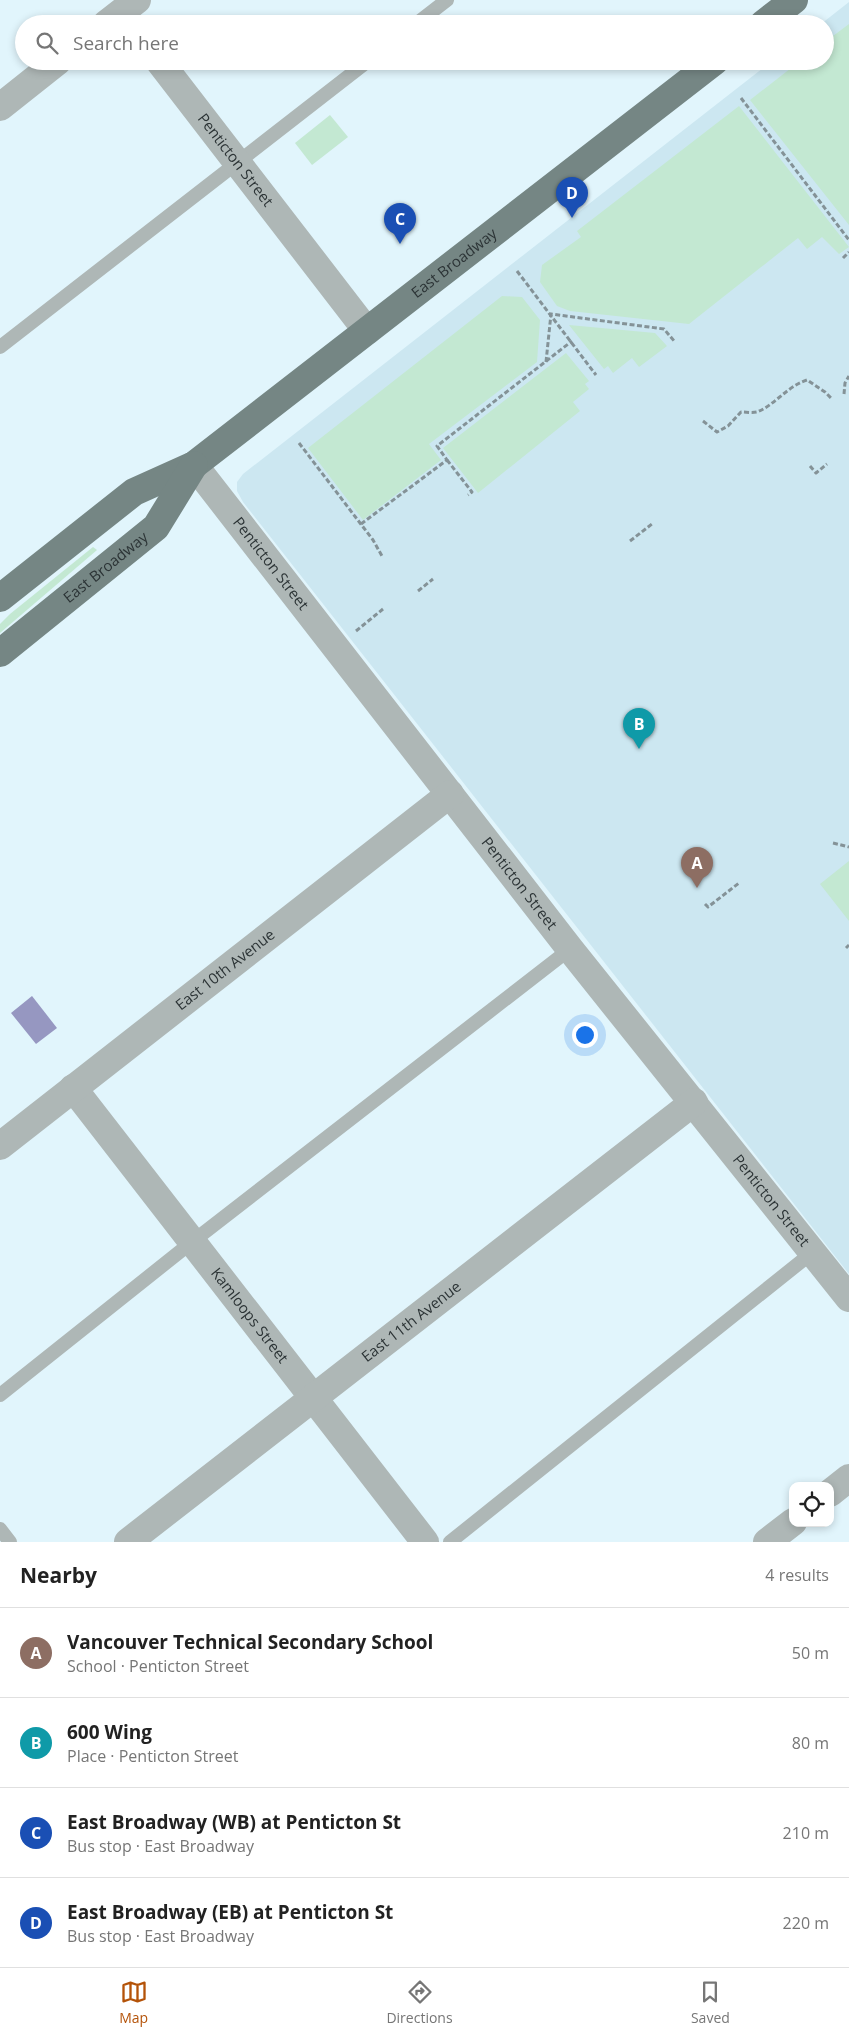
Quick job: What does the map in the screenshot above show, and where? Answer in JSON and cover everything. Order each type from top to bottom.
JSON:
[{"type":"main road","points":[[775,15],[794,0]]},
{"type":"main road","name":"East Broadway","points":[[0,598],[134,492],[194,465],[703,70]]},
{"type":"main road","name":"East Broadway","points":[[0,653],[156,527],[194,465]]},
{"type":"street","points":[[0,107],[47,70]]},
{"type":"street","name":"Penticton Street","points":[[166,70],[367,331]]},
{"type":"street","name":"Penticton Street","points":[[194,465],[570,949],[849,1298]]},
{"type":"street","name":"East 10th Avenue","points":[[0,1146],[450,794]]},
{"type":"street","name":"Kamloops Street","points":[[73,1088],[425,1542]]},
{"type":"street","name":"East 11th Avenue","points":[[128,1542],[694,1102]]},
{"type":"street","points":[[834,1489],[849,1478]]},
{"type":"street","points":[[767,1542],[789,1525]]},
{"type":"lane","points":[[428,15],[447,0]]},
{"type":"lane","points":[[0,348],[356,70]]},
{"type":"lane","points":[[0,1394],[192,1242],[570,949]]},
{"type":"lane","points":[[450,1542],[813,1252]]},
{"type":"lane","points":[[0,1529],[10,1542]]},
{"type":"path","points":[[741,98],[849,240]]},
{"type":"path","points":[[843,258],[849,252]]},
{"type":"path","points":[[517,271],[596,375]]},
{"type":"path","points":[[551,314],[664,328],[675,342]]},
{"type":"path","points":[[546,362],[551,314]]},
{"type":"path","points":[[468,495],[472,492],[437,446],[572,341]]},
{"type":"path","points":[[844,394],[845,383],[849,376]]},
{"type":"path","points":[[703,420],[717,432],[728,426],[741,412],[756,412],[795,384],[807,380],[825,392],[832,400]]},
{"type":"path","points":[[299,443],[361,524],[382,556]]},
{"type":"path","points":[[361,524],[446,460]]},
{"type":"path","points":[[810,466],[816,473],[828,464]]},
{"type":"path","points":[[630,541],[652,524]]},
{"type":"path","points":[[418,591],[433,579]]},
{"type":"path","points":[[356,631],[383,610]]},
{"type":"path","points":[[833,843],[849,847]]},
{"type":"path","points":[[705,904],[708,907],[739,883]]},
{"type":"shaded area","points":[[849,2],[849,1274],[243,502],[237,491],[237,482],[243,474],[760,70],[834,70],[834,15],[832,15]]},
{"type":"green space","points":[[849,24],[849,225],[750,100],[788,70],[834,70],[834,35]]},
{"type":"green space","points":[[739,106],[849,247],[839,254],[822,237],[807,249],[798,238],[689,324],[570,311],[557,306],[540,282],[542,265],[581,237],[577,231]]},
{"type":"green space","points":[[330,115],[348,137],[312,165],[295,143]]},
{"type":"green space","points":[[502,296],[522,297],[540,320],[537,362],[429,444],[441,460],[363,520],[308,448]]},
{"type":"green space","points":[[569,325],[655,333],[667,346],[639,367],[632,358],[613,373],[608,366],[604,369]]},
{"type":"green space","points":[[566,353],[589,381],[585,384],[589,389],[573,402],[580,411],[478,493],[443,448]]},
{"type":"green space","points":[[93,547],[97,550],[0,633],[0,624],[10,614]]},
{"type":"green space","points":[[849,861],[849,921],[820,884]]},
{"type":"water","points":[[32,996],[57,1028],[36,1044],[11,1013]]},
{"type":"place","name":"East Broadway (EB) at Penticton St","points":[[572,218]]},
{"type":"place","name":"East Broadway (WB) at Penticton St","points":[[400,244]]},
{"type":"place","name":"600 Wing","points":[[639,749]]},
{"type":"place","name":"Vancouver Technical Secondary School","points":[[697,888]]}]
